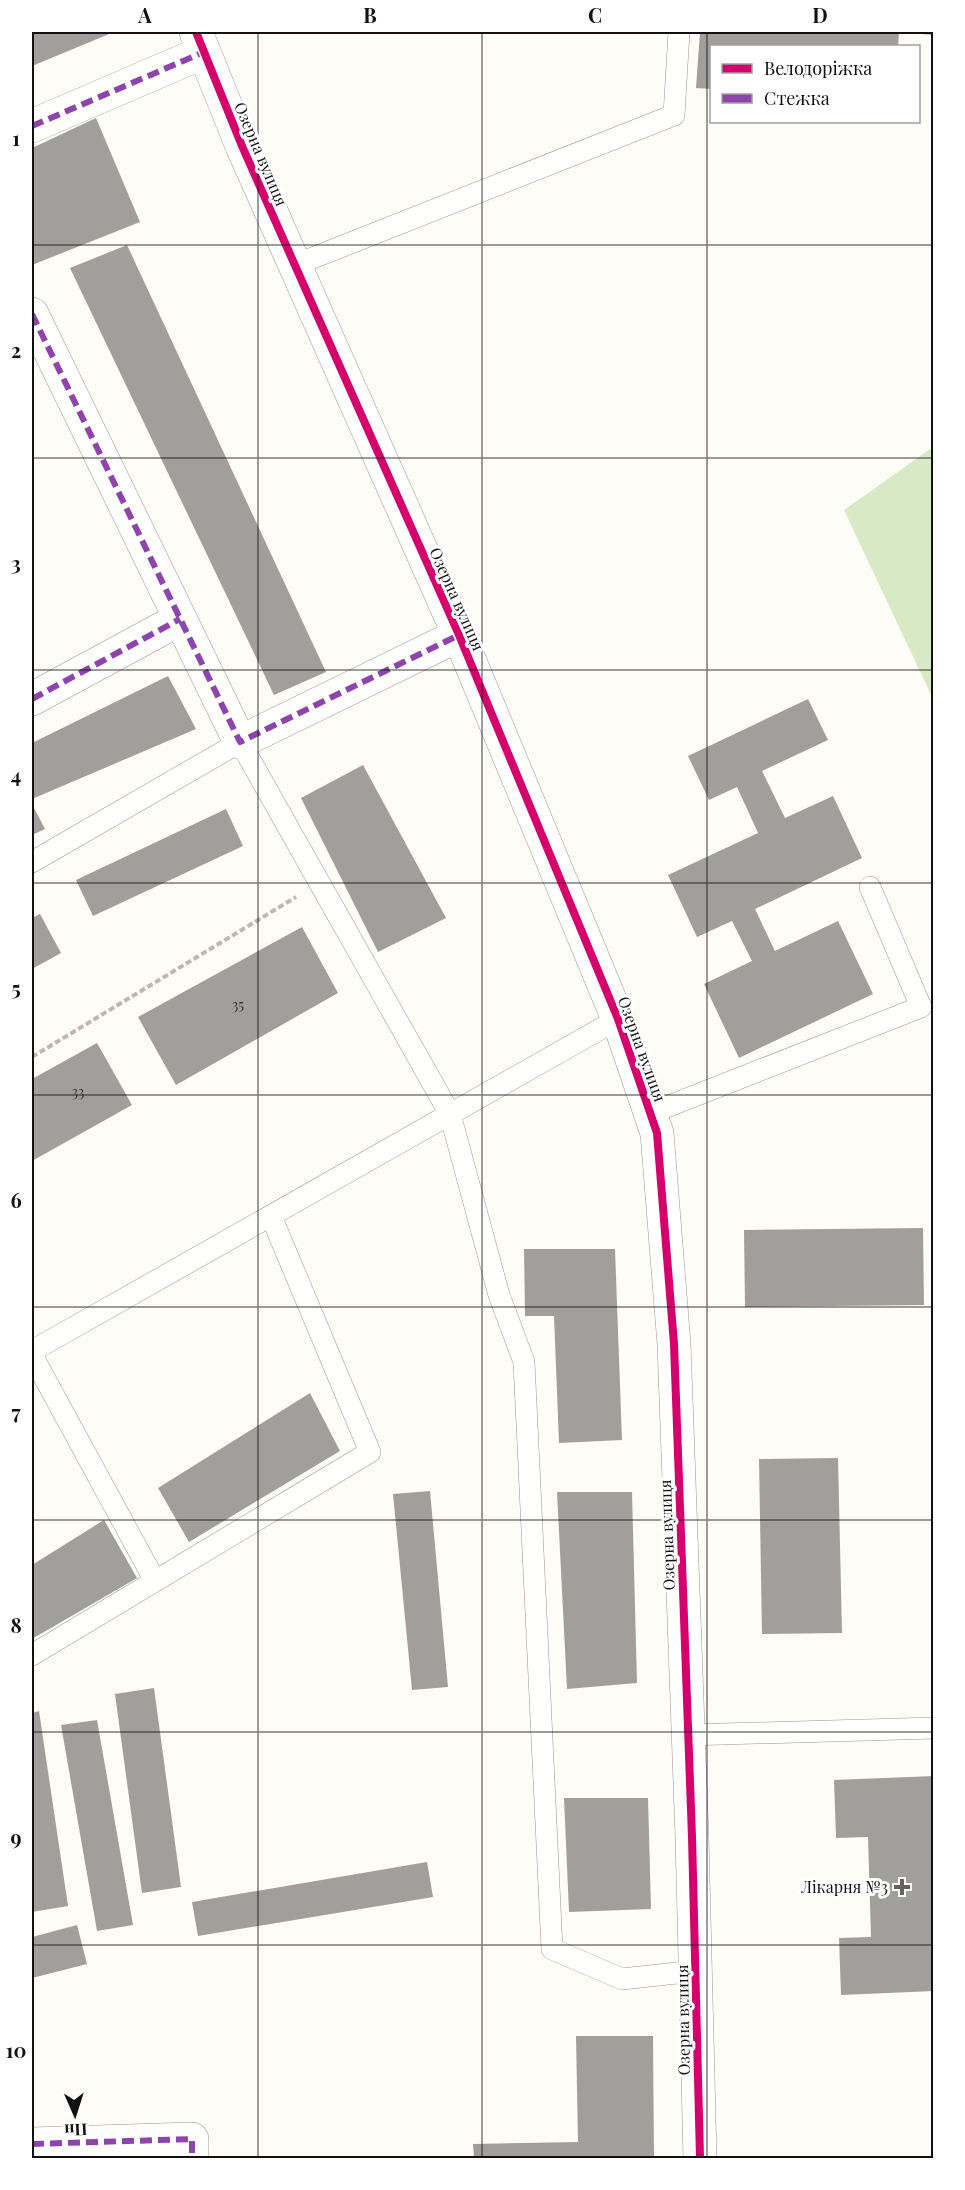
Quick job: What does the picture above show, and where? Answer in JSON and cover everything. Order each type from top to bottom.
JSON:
[{"type":"street","name":"Озерна вулиця","points":[[200,42],[242,146],[459,635],[618,1019],[657,1133],[674,1344],[700,2158]]},
{"type":"street","points":[[32,126],[200,42]]},
{"type":"street","points":[[32,314],[240,742],[459,635]]},
{"type":"street","points":[[32,699],[180,619]]},
{"type":"street","points":[[32,2144],[192,2139],[192,2158]]},
{"type":"lane","points":[[295,265],[674,114],[679,32]]},
{"type":"lane","points":[[32,862],[240,742],[450,1114],[499,1295],[524,1362],[552,1949],[622,1978],[695,1971]]},
{"type":"lane","points":[[651,1113],[921,1007],[870,887]]},
{"type":"lane","points":[[155,1581],[32,1353],[618,1019]]},
{"type":"lane","points":[[32,1655],[370,1452],[271,1216]]},
{"type":"lane","points":[[688,1735],[933,1728]]},
{"type":"path","points":[[32,1057],[320,883]]},
{"type":"green space","points":[[933,447],[933,699],[844,510]]},
{"type":"building","points":[[32,32],[114,32],[32,66]]},
{"type":"building","points":[[700,32],[851,34],[852,32],[899,32],[898,45],[710,45],[710,89],[696,88]]},
{"type":"building","points":[[934,32],[934,35],[909,33]]},
{"type":"building","points":[[96,118],[140,222],[32,265],[32,148]]},
{"type":"building","points":[[127,245],[326,672],[274,695],[70,268]]},
{"type":"building","points":[[168,676],[196,729],[32,799],[32,743]]},
{"type":"building","points":[[808,699],[828,740],[762,771],[785,818],[833,796],[862,858],[755,909],[775,951],[838,921],[873,994],[739,1058],[704,984],[752,961],[732,921],[697,937],[668,875],[758,833],[737,787],[709,800],[688,756]]},
{"type":"building","points":[[363,765],[446,918],[378,952],[301,798]]},
{"type":"building","points":[[32,804],[45,829],[32,835]]},
{"type":"building","points":[[226,809],[243,846],[93,916],[76,880]]},
{"type":"building","points":[[40,914],[61,953],[32,969],[32,918]]},
{"type":"building","points":[[302,927],[338,993],[176,1085],[138,1017]]},
{"type":"building","points":[[97,1043],[132,1105],[32,1161],[32,1079]]},
{"type":"building","points":[[923,1228],[924,1305],[745,1307],[744,1230]]},
{"type":"building","points":[[524,1249],[615,1249],[622,1440],[559,1443],[554,1316],[525,1316]]},
{"type":"building","points":[[310,1393],[340,1451],[189,1542],[158,1488]]},
{"type":"building","points":[[838,1458],[842,1633],[762,1634],[759,1459]]},
{"type":"building","points":[[430,1491],[448,1687],[412,1690],[393,1494]]},
{"type":"building","points":[[557,1492],[632,1492],[637,1683],[567,1689]]},
{"type":"building","points":[[104,1520],[137,1578],[32,1639],[32,1565]]},
{"type":"building","points":[[154,1688],[181,1887],[142,1893],[115,1694]]},
{"type":"building","points":[[39,1711],[68,1906],[32,1912],[32,1713]]},
{"type":"building","points":[[97,1720],[133,1925],[97,1931],[61,1725]]},
{"type":"building","name":"Лікарня №3","points":[[934,1776],[934,1991],[841,1995],[839,1938],[871,1937],[868,1837],[836,1838],[834,1780]]},
{"type":"building","points":[[564,1798],[648,1798],[651,1909],[569,1912]]},
{"type":"building","points":[[427,1862],[433,1897],[198,1936],[192,1902]]},
{"type":"building","points":[[77,1925],[87,1964],[32,1978],[32,1937]]},
{"type":"building","points":[[576,2036],[653,2036],[654,2158],[474,2158],[473,2144],[578,2142]]},
{"type":"marked path","points":[[32,126],[204,52]]},
{"type":"marked path","points":[[32,314],[240,742],[459,635]]},
{"type":"marked path","points":[[32,699],[180,619]]},
{"type":"marked path","points":[[32,2144],[192,2139],[192,2158]]},
{"type":"cycle path","points":[[196,32],[242,146],[459,635],[618,1019],[657,1133],[674,1344],[692,1837],[700,2158]]},
{"type":"place","name":"Лікарня №3","points":[[902,1887]]}]
